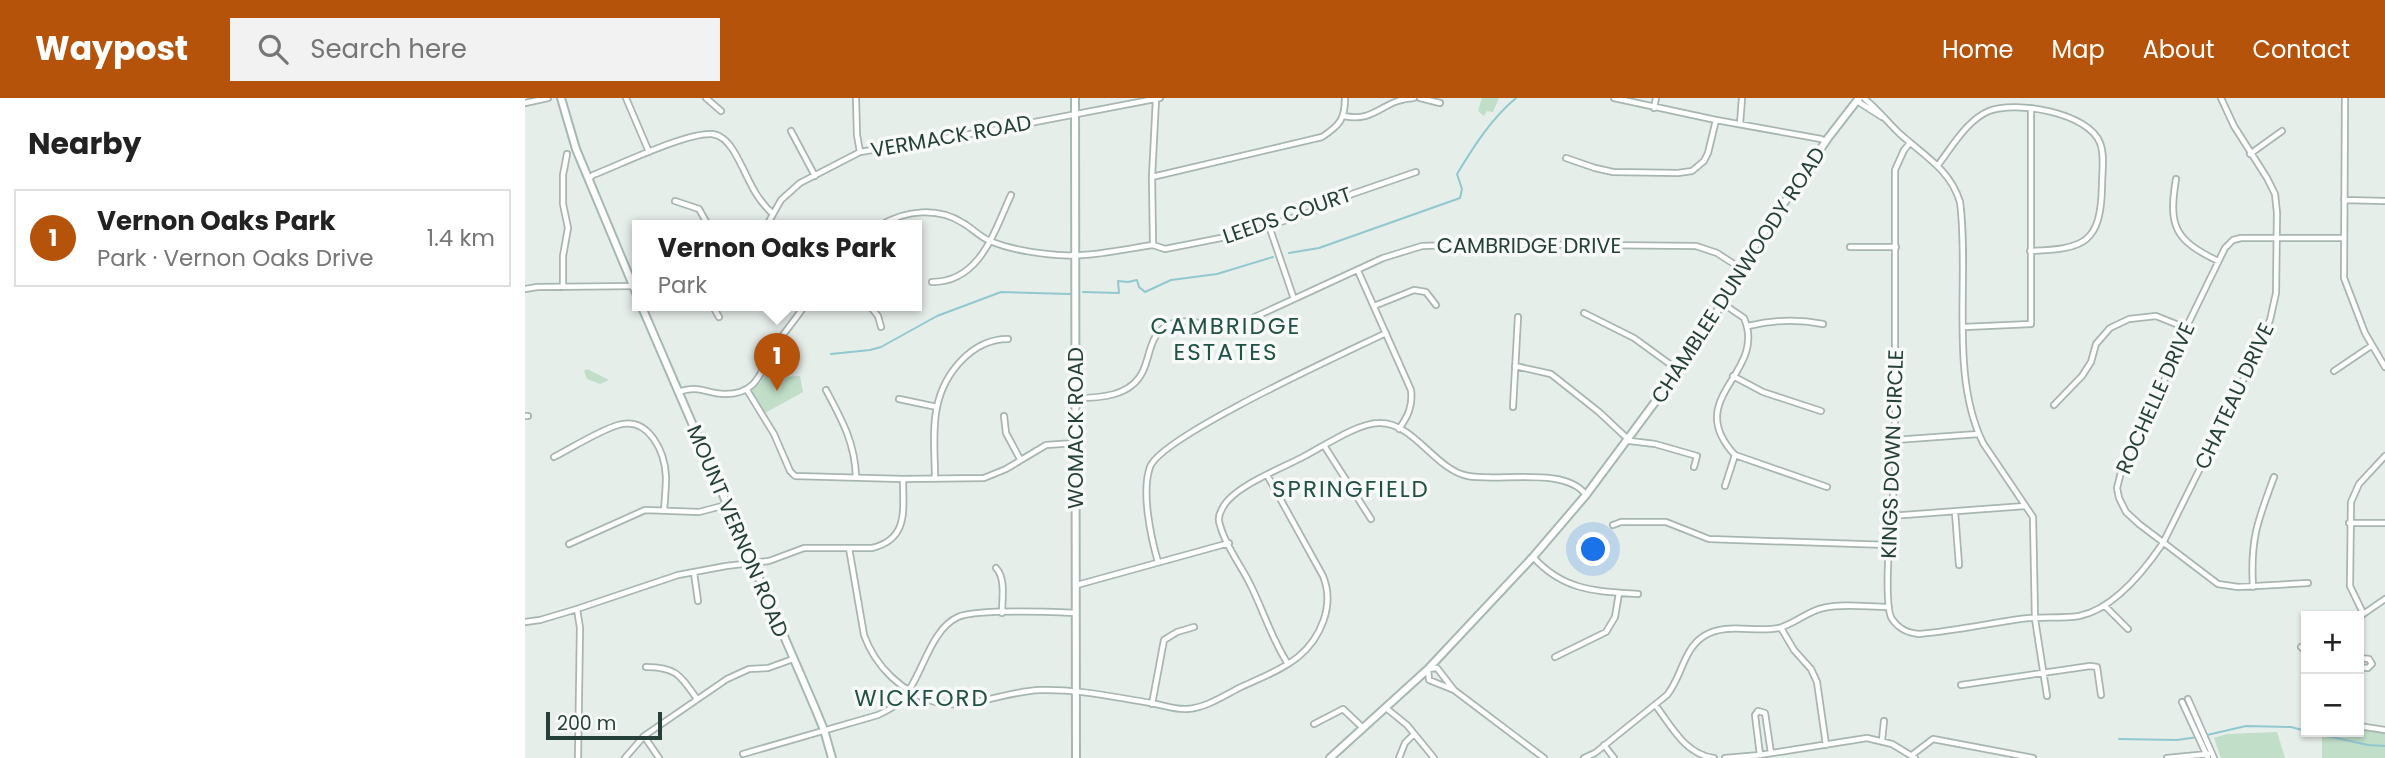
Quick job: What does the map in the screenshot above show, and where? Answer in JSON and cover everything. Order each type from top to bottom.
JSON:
[{"type":"street","points":[[525,103],[548,98]]},
{"type":"street","points":[[561,98],[576,149],[632,279]]},
{"type":"street","points":[[626,98],[649,152]]},
{"type":"street","points":[[706,98],[721,111]]},
{"type":"street","points":[[856,98],[860,152]]},
{"type":"street","name":"WOMACK ROAD","points":[[1075,98],[1076,758]]},
{"type":"street","points":[[1153,245],[1152,177],[1158,98]]},
{"type":"street","name":"VERMACK ROAD","points":[[770,220],[790,191],[800,183],[860,152],[983,132],[1158,98]]},
{"type":"street","points":[[1152,177],[1318,138],[1331,131],[1344,116],[1345,98]]},
{"type":"street","points":[[1344,116],[1364,118],[1394,101],[1414,98]]},
{"type":"street","points":[[1420,98],[1440,103]]},
{"type":"street","points":[[1614,98],[1826,142]]},
{"type":"street","points":[[1654,108],[1656,98]]},
{"type":"street","points":[[1740,124],[1742,98]]},
{"type":"street","name":"CHATEAU DRIVE","points":[[2035,619],[2077,616],[2105,606],[2139,574],[2163,543],[2236,396],[2270,320],[2276,293],[2275,194],[2234,126],[2221,98]]},
{"type":"street","points":[[2344,98],[2343,269],[2347,288],[2371,346],[2385,367]]},
{"type":"street","points":[[1860,99],[1938,165],[1952,183],[1960,202],[1968,394],[1978,433],[1989,455],[2033,517],[2035,619],[2047,696]]},
{"type":"street","name":"CHAMBLEE DUNWOODY ROAD","points":[[1330,758],[1428,669],[1533,558],[1586,495],[1709,327],[1740,268],[1826,142],[1860,99]]},
{"type":"street","points":[[1938,165],[1974,120],[1989,110],[2017,107],[2061,113],[2096,136],[2102,154],[2101,214],[2098,225],[2092,234],[2078,245],[2030,251]]},
{"type":"street","points":[[1964,327],[2031,324],[2031,108]]},
{"type":"street","points":[[1566,158],[1613,172],[1686,173],[1704,161],[1716,120]]},
{"type":"street","points":[[791,131],[815,176]]},
{"type":"street","points":[[2250,154],[2282,131]]},
{"type":"street","points":[[589,179],[593,174],[649,152],[692,137],[711,134],[719,136],[733,150],[758,199],[773,214]]},
{"type":"street","name":"KINGS DOWN CIRCLE","points":[[1889,607],[1888,545],[1895,479],[1895,170],[1910,143]]},
{"type":"street","points":[[563,287],[563,257],[568,228],[563,204],[566,155]]},
{"type":"street","name":"LEEDS COURT","points":[[989,241],[1028,251],[1074,256],[1153,245],[1165,248],[1198,243],[1269,226],[1416,172]]},
{"type":"street","points":[[2176,179],[2172,201],[2176,227],[2190,246],[2218,261]]},
{"type":"street","points":[[932,282],[951,280],[972,268],[979,260],[1011,195]]},
{"type":"street","points":[[2344,200],[2385,201]]},
{"type":"street","points":[[675,201],[699,209],[705,220]]},
{"type":"street","points":[[892,220],[906,214],[931,212],[946,215],[961,221],[989,241]]},
{"type":"street","points":[[1269,226],[1294,299]]},
{"type":"street","name":"ROCHELLE DRIVE","points":[[2308,583],[2253,587],[2218,584],[2126,512],[2120,502],[2117,488],[2121,472],[2225,247],[2233,240],[2241,238],[2344,238]]},
{"type":"street","name":"CAMBRIDGE DRIVE","points":[[1075,398],[1111,395],[1129,387],[1142,373],[1156,335],[1168,325],[1184,321],[1233,327],[1383,258],[1422,246],[1696,246],[1717,253],[1740,268]]},
{"type":"street","points":[[1850,247],[1896,247]]},
{"type":"street","points":[[1358,271],[1411,390],[1408,415],[1399,429]]},
{"type":"street","points":[[525,289],[632,286]]},
{"type":"street","points":[[1374,306],[1414,290],[1426,292],[1436,304]]},
{"type":"street","points":[[1722,303],[1744,318],[1750,342],[1747,354],[1723,393],[1717,418],[1723,440],[1735,455],[1827,487]]},
{"type":"street","name":"MOUNT VERNON ROAD","points":[[644,311],[726,505],[826,730],[832,758]]},
{"type":"street","points":[[716,311],[719,317]]},
{"type":"street","points":[[678,392],[692,387],[725,394],[747,390],[759,379],[775,346],[800,311]]},
{"type":"street","points":[[874,311],[881,327]]},
{"type":"street","points":[[1584,313],[1633,338],[1678,370]]},
{"type":"street","points":[[2054,405],[2082,376],[2091,362],[2096,344],[2110,328],[2129,319],[2155,316],[2186,328]]},
{"type":"street","points":[[1513,407],[1518,317]]},
{"type":"street","points":[[1747,326],[1769,321],[1823,324]]},
{"type":"street","points":[[1158,562],[1150,532],[1148,505],[1149,468],[1155,457],[1209,421],[1386,332]]},
{"type":"street","points":[[935,479],[937,407],[946,382],[966,356],[993,339],[1008,339]]},
{"type":"street","points":[[2334,371],[2371,346]]},
{"type":"street","points":[[1515,366],[1551,374],[1628,438],[1638,443],[1655,444],[1697,456],[1694,467]]},
{"type":"street","points":[[1734,376],[1763,392],[1821,411]]},
{"type":"street","points":[[747,390],[795,476],[984,478],[1006,469],[1046,445],[1075,443]]},
{"type":"street","points":[[826,390],[845,426],[854,451],[856,477]]},
{"type":"street","points":[[899,400],[937,407]]},
{"type":"street","points":[[1004,416],[1006,433],[1020,459]]},
{"type":"street","points":[[554,457],[617,425],[635,424],[656,441],[662,456],[666,475],[664,510]]},
{"type":"street","points":[[1288,664],[1276,645],[1255,594],[1220,525],[1221,510],[1236,494],[1267,475],[1369,424],[1389,424],[1427,448],[1448,468],[1463,475],[1555,479],[1583,490],[1586,495]]},
{"type":"street","points":[[1895,440],[1978,433]]},
{"type":"street","points":[[1325,447],[1371,519]]},
{"type":"street","points":[[1725,486],[1735,455]]},
{"type":"street","points":[[2359,611],[2350,586],[2351,502],[2359,484],[2385,456]]},
{"type":"street","points":[[849,548],[868,648],[880,665],[909,690],[930,701],[951,705],[1023,691],[1076,691],[1181,709],[1199,707],[1288,664],[1299,656],[1321,626],[1329,601],[1328,589],[1267,475]]},
{"type":"street","points":[[2253,587],[2251,555],[2256,524],[2274,477]]},
{"type":"street","points":[[525,622],[577,609],[660,580],[751,562],[769,561],[804,548],[882,546],[893,539],[903,520],[903,479]]},
{"type":"street","points":[[569,544],[638,512],[699,512],[726,505]]},
{"type":"street","points":[[1890,516],[2026,506]]},
{"type":"street","points":[[1955,512],[1959,565]]},
{"type":"street","points":[[1613,525],[1621,522],[1666,522],[1709,539],[1888,545]]},
{"type":"street","points":[[2349,523],[2385,523]]},
{"type":"street","points":[[1077,585],[1229,543]]},
{"type":"street","points":[[1533,558],[1554,578],[1568,585],[1638,594]]},
{"type":"street","points":[[759,579],[760,570],[769,561]]},
{"type":"street","points":[[996,568],[1002,577],[1002,613]]},
{"type":"street","points":[[694,573],[698,601]]},
{"type":"street","points":[[1555,657],[1605,632],[1615,617],[1619,593]]},
{"type":"street","points":[[2364,613],[2385,599]]},
{"type":"street","points":[[2105,606],[2128,629]]},
{"type":"street","points":[[1584,758],[1595,753],[1656,706],[1674,686],[1688,653],[1704,636],[1729,629],[1759,630],[1781,627],[1821,608],[1889,607],[1891,618],[1905,632],[1919,634],[2018,619],[2035,619]]},
{"type":"street","points":[[577,609],[580,628],[578,758]]},
{"type":"street","points":[[743,754],[878,715],[900,702],[943,628],[965,615],[1076,612]]},
{"type":"street","points":[[1152,704],[1164,640],[1194,626]]},
{"type":"street","points":[[1781,627],[1817,682],[1826,745]]},
{"type":"street","points":[[2364,658],[2369,659],[2372,664],[2364,668]]},
{"type":"street","points":[[625,758],[644,736],[736,674],[749,669],[768,668],[793,659]]},
{"type":"street","points":[[1961,685],[2082,666],[2097,667],[2101,695]]},
{"type":"street","points":[[646,667],[672,669],[697,699]]},
{"type":"street","points":[[1454,690],[1429,680],[1428,669],[1437,668],[1454,690],[1544,758]]},
{"type":"street","points":[[2168,758],[2210,756],[2185,700]]},
{"type":"street","points":[[1656,706],[1686,746],[1693,752],[1713,758]]},
{"type":"street","points":[[1387,708],[1434,758]]},
{"type":"street","points":[[1314,723],[1336,710],[1343,709],[1363,729]]},
{"type":"street","points":[[1760,755],[1755,715],[1758,710],[1765,713],[1771,753]]},
{"type":"street","points":[[1882,740],[1884,720]]},
{"type":"street","points":[[2364,727],[2385,730]]},
{"type":"street","points":[[1399,758],[1406,741],[1414,734]]},
{"type":"street","points":[[644,736],[659,758]]},
{"type":"street","points":[[1725,758],[1867,738],[1882,740],[1913,756],[1933,739],[2032,758]]},
{"type":"street","points":[[1604,744],[1614,758]]},
{"type":"green space","points":[[1482,98],[1499,98],[1493,112],[1487,111],[1484,116],[1478,111]]},
{"type":"green space","points":[[587,369],[609,380],[600,384],[587,379],[584,371]]},
{"type":"green space","points":[[769,370],[781,377],[800,376],[803,392],[765,413],[751,392]]},
{"type":"green space","points":[[2364,727],[2385,729],[2385,758],[2322,758],[2322,737],[2364,737]]},
{"type":"green space","points":[[2277,732],[2285,758],[2221,758],[2214,738],[2227,734]]},
{"type":"waterway","points":[[1289,253],[1319,248],[1460,198],[1462,189],[1457,174],[1491,124],[1516,98]]},
{"type":"waterway","points":[[1083,292],[1119,293],[1118,281],[1137,280],[1139,287],[1145,292],[1171,280],[1217,274],[1273,257]]},
{"type":"waterway","points":[[831,354],[881,347],[937,316],[1001,292],[1070,294]]},
{"type":"waterway","points":[[2207,735],[2246,726],[2301,730]]},
{"type":"waterway","points":[[2119,739],[2177,740],[2198,737]]},
{"type":"waterway","points":[[2332,737],[2385,746]]},
{"type":"place","name":"Vernon Oaks Park","points":[[777,391]]},
{"type":"district","name":"CAMBRIDGE ESTATES","points":[[1226,339]]},
{"type":"district","name":"SPRINGFIELD","points":[[1351,489]]},
{"type":"district","name":"WICKFORD","points":[[922,698]]}]
